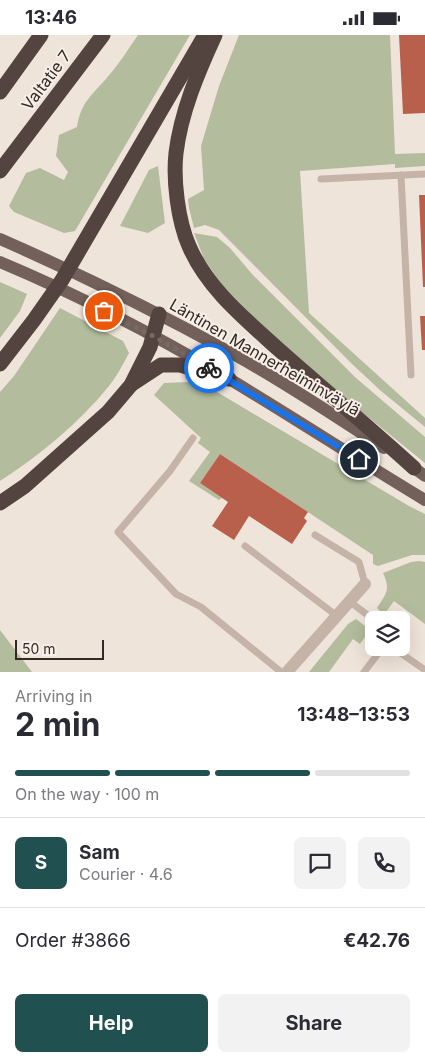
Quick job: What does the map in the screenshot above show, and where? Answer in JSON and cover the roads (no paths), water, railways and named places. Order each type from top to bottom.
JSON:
[{"type":"highway","name":"Valtatie 7","points":[[0,92],[41,35]]},
{"type":"highway","name":"Valtatie 7","points":[[0,171],[103,35]]},
{"type":"highway","points":[[0,364],[34,320],[62,279],[204,35]]},
{"type":"highway","points":[[215,35],[194,85],[182,122],[176,154],[177,196],[189,245],[201,268],[221,295],[332,397],[419,472]]},
{"type":"highway","points":[[0,503],[25,486],[108,412],[131,385],[145,359],[159,314]]},
{"type":"highway","points":[[131,385],[161,365],[180,365],[229,379]]},
{"type":"main road","name":"Läntinen Mannerheiminväylä","points":[[0,239],[159,314],[245,361],[332,414],[419,472]]},
{"type":"main road","points":[[0,263],[38,278],[153,336],[229,379],[425,500]]},
{"type":"street","points":[[287,672],[365,584]]},
{"type":"lane","points":[[322,179],[425,174]]},
{"type":"lane","points":[[401,175],[411,375]]},
{"type":"lane","points":[[193,438],[170,471],[118,532],[176,594],[201,607],[281,672]]},
{"type":"lane","points":[[315,535],[359,562],[365,584]]},
{"type":"lane","points":[[246,546],[337,616]]},
{"type":"lane","points":[[350,601],[365,613]]},
{"type":"lane","points":[[364,672],[376,656]]},
{"type":"lane","points":[[405,656],[425,670]]}]
